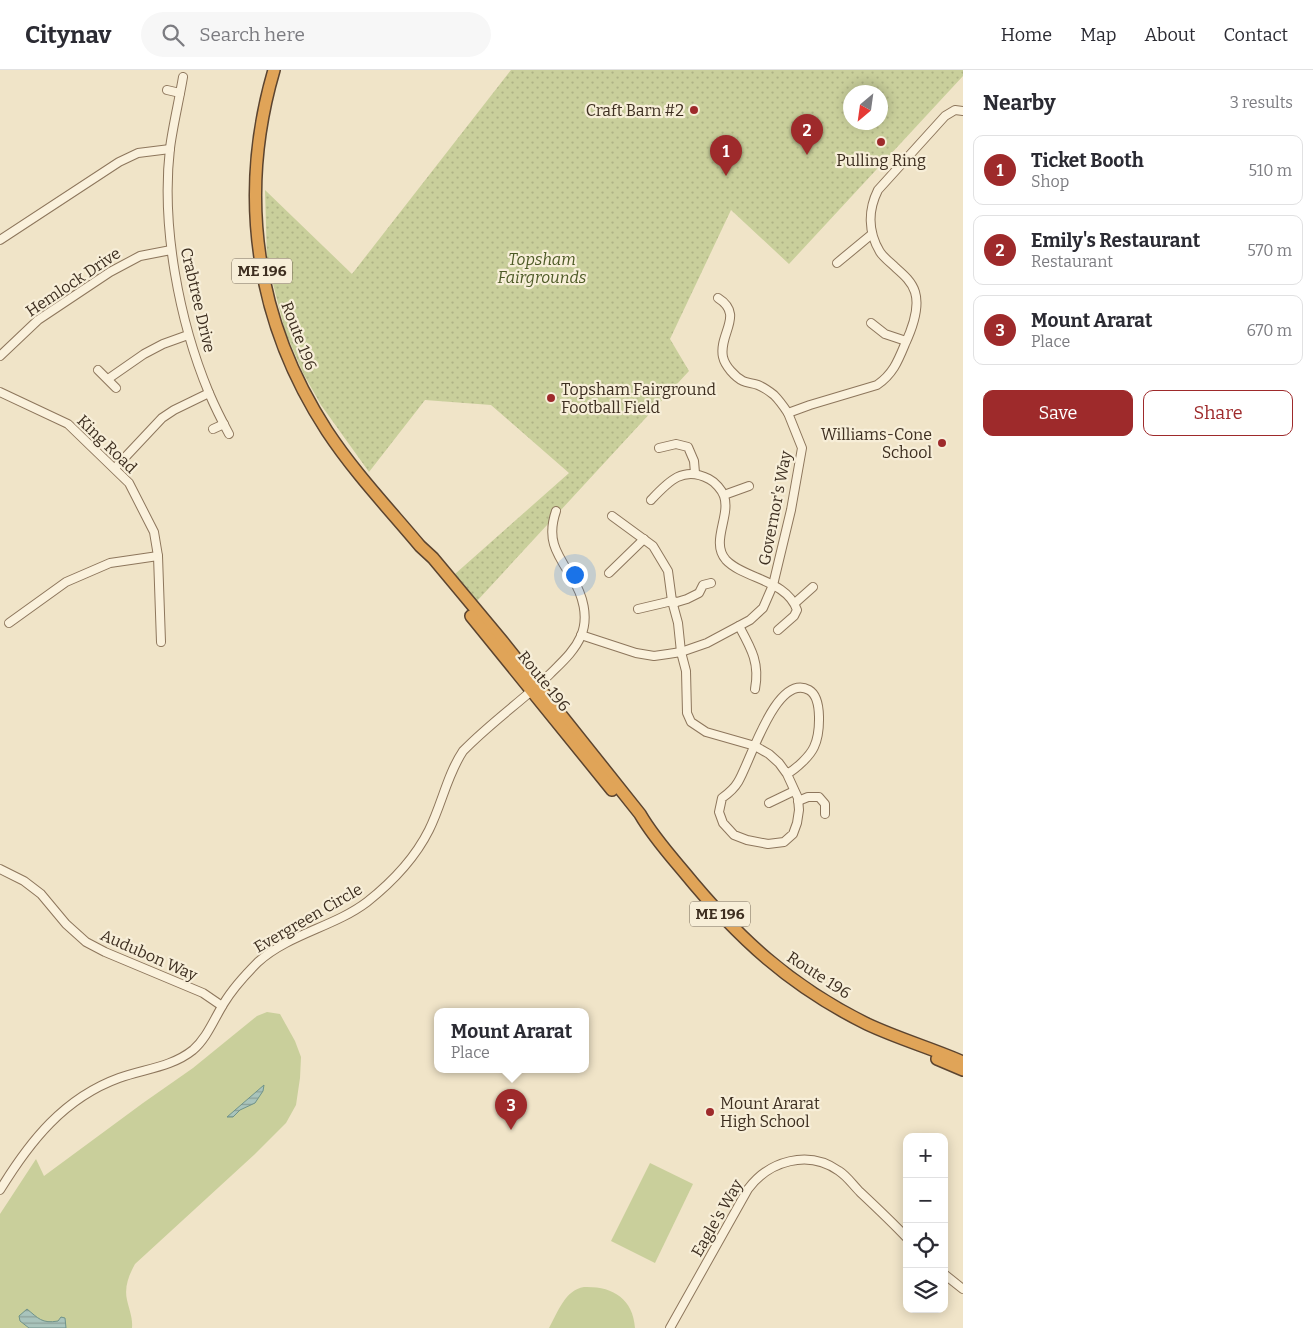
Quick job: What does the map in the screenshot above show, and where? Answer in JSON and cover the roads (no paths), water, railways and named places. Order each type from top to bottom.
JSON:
[{"type":"highway","name":"Route 196","points":[[274,70],[259,131],[255,196],[261,268],[278,333],[303,390],[328,432],[420,546],[429,562],[535,689],[636,819],[649,830],[729,924],[772,963],[802,986],[840,1009],[904,1040],[918,1050],[963,1070]]},
{"type":"highway","name":"Route 196","points":[[904,1040],[920,1044],[963,1062]]},
{"type":"street","name":"Crabtree Drive","points":[[183,77],[170,149],[171,250],[188,336],[209,393],[229,434]]},
{"type":"street","points":[[167,90],[180,93]]},
{"type":"street","points":[[788,413],[877,385],[887,378],[894,368],[906,341],[917,303],[916,293],[907,279],[880,253],[872,234],[870,212],[878,190],[945,116],[955,110],[963,111]]},
{"type":"street","points":[[0,240],[119,162],[138,153],[170,149]]},
{"type":"street","points":[[837,263],[872,234]]},
{"type":"street","name":"Hemlock Drive","points":[[0,356],[38,320],[110,272],[140,256],[171,250]]},
{"type":"street","name":"Governor's Way","points":[[581,635],[636,653],[654,656],[681,652],[707,643],[750,620],[763,608],[774,585],[791,510],[802,448],[788,413],[775,396],[759,385],[743,381],[731,371],[724,357],[724,342],[730,326],[730,313],[726,303],[718,298]]},
{"type":"street","points":[[871,323],[885,334],[906,341]]},
{"type":"street","points":[[108,379],[144,354],[163,344],[188,336]]},
{"type":"street","points":[[98,370],[116,388]]},
{"type":"street","name":"King Road","points":[[0,392],[68,424],[116,468],[129,483],[154,532],[158,556],[161,642]]},
{"type":"street","points":[[116,468],[162,418],[209,393]]},
{"type":"street","points":[[213,429],[224,424]]},
{"type":"street","points":[[659,448],[676,444],[688,447],[694,461],[694,473]]},
{"type":"street","points":[[651,500],[666,484],[679,477],[694,473],[713,481],[724,495],[720,546],[726,560],[734,566],[774,585],[795,603],[797,610],[794,616],[778,630]]},
{"type":"street","points":[[724,495],[749,486]]},
{"type":"street","points":[[556,511],[552,536],[558,557],[581,593],[584,612],[581,635]]},
{"type":"street","points":[[612,516],[653,546],[668,571],[672,601],[678,623],[681,652],[686,671],[686,713],[691,722],[706,732],[755,746],[769,754],[787,774],[798,801],[797,823],[793,834],[784,842],[768,844],[747,840],[734,835],[724,823],[719,812],[722,798],[732,791],[739,781],[755,746],[765,722],[782,698],[790,690],[799,687],[810,691],[818,701],[818,736],[813,749],[787,774]]},
{"type":"street","points":[[610,573],[644,540]]},
{"type":"street","points":[[9,624],[66,582],[110,564],[158,556]]},
{"type":"street","points":[[638,609],[687,599],[699,593],[704,585],[711,583]]},
{"type":"street","points":[[795,603],[812,588]]},
{"type":"street","points":[[739,626],[752,652],[757,675],[754,689]]},
{"type":"street","name":"Evergreen Circle","points":[[0,1190],[29,1146],[60,1113],[95,1088],[120,1078],[172,1063],[185,1056],[202,1040],[235,987],[260,961],[294,939],[366,903],[390,882],[411,857],[429,830],[456,762],[463,751],[535,689],[570,654],[581,635]]},
{"type":"street","points":[[769,803],[794,791]]},
{"type":"street","points":[[798,801],[808,797],[819,797],[825,804],[825,814]]},
{"type":"street","name":"Audubon Way","points":[[0,869],[24,881],[41,894],[66,924],[86,942],[203,994],[222,1006]]},
{"type":"street","name":"Eagle's Way","points":[[670,1328],[748,1189],[767,1170],[784,1162],[808,1159],[838,1170],[903,1234]]},
{"type":"street","points":[[948,1277],[963,1289]]},
{"type":"water","points":[[264,1085],[263,1091],[255,1103],[240,1110],[233,1117],[227,1117]]},
{"type":"water","points":[[27,1309],[37,1318],[48,1322],[58,1321],[61,1317],[65,1318],[66,1328],[29,1328],[20,1321],[19,1316]]},
{"type":"place","name":"Craft Barn #2","points":[[694,110]]},
{"type":"place","name":"Pulling Ring","points":[[881,142]]},
{"type":"place","name":"Emily's Restaurant","points":[[807,155]]},
{"type":"place","name":"Ticket Booth","points":[[726,176]]},
{"type":"place","name":"Topsham Fairground Football Field","points":[[551,398]]},
{"type":"place","name":"Williams-Cone School","points":[[942,443]]},
{"type":"place","name":"Mount Ararat High School","points":[[710,1112]]},
{"type":"place","name":"Mount Ararat","points":[[511,1130]]},
{"type":"park label","name":"Topsham Fairgrounds","points":[[542,268]]}]
